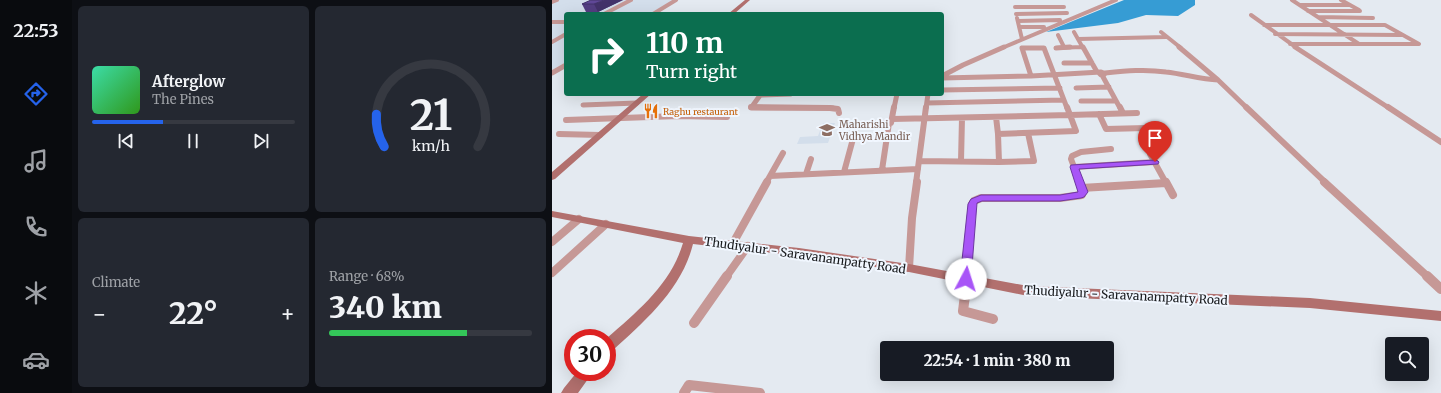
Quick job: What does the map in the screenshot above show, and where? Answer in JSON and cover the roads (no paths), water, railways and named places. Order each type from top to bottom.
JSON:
[{"type":"main road","points":[[733,12],[748,0]]},
{"type":"main road","points":[[552,177],[645,96]]},
{"type":"main road","name":"Thudiyalur - Saravanampatty Road","points":[[553,215],[689,240],[799,252],[909,268],[1028,291],[1310,303],[1441,316]]},
{"type":"main road","points":[[616,338],[646,310],[673,278],[687,251],[689,240]]},
{"type":"main road","points":[[569,393],[579,381]]},
{"type":"street","points":[[552,2],[557,0]]},
{"type":"street","points":[[608,12],[631,0]]},
{"type":"street","points":[[656,12],[676,0]]},
{"type":"street","points":[[944,76],[964,65],[1116,0]]},
{"type":"street","points":[[1292,0],[1359,44]]},
{"type":"street","points":[[1290,44],[1419,44],[1341,0]]},
{"type":"street","points":[[1299,5],[1350,5]]},
{"type":"street","points":[[1031,76],[1022,48],[1014,6],[1064,7]]},
{"type":"street","points":[[1308,11],[1360,11]]},
{"type":"street","points":[[1016,14],[1067,13]]},
{"type":"street","points":[[1251,15],[1275,34],[1441,142]]},
{"type":"street","points":[[1318,17],[1373,18]]},
{"type":"street","points":[[1018,21],[1060,20]]},
{"type":"street","points":[[552,22],[564,22]]},
{"type":"street","points":[[1264,25],[1385,25]]},
{"type":"street","points":[[1019,27],[1044,27]]},
{"type":"street","points":[[1074,32],[1097,72],[1101,74],[1109,87],[1123,113]]},
{"type":"street","points":[[1078,39],[1164,34],[1218,80],[1298,158],[1441,289]]},
{"type":"street","points":[[1275,34],[1402,35]]},
{"type":"street","points":[[552,42],[564,35]]},
{"type":"street","points":[[1058,35],[1064,47]]},
{"type":"street","points":[[1056,48],[1082,46]]},
{"type":"street","points":[[998,134],[1076,131],[1044,48],[1022,48]]},
{"type":"street","points":[[1064,63],[1092,63]]},
{"type":"street","points":[[552,73],[564,66]]},
{"type":"street","points":[[944,77],[1101,74],[1149,70],[1200,79],[1218,80]]},
{"type":"street","points":[[1076,88],[1109,87]]},
{"type":"street","points":[[944,90],[1060,88]]},
{"type":"street","points":[[760,96],[751,108],[830,108],[838,109],[839,113]]},
{"type":"street","points":[[882,170],[890,121],[896,96]]},
{"type":"street","points":[[909,268],[912,218],[928,96]]},
{"type":"street","points":[[927,103],[1064,100]]},
{"type":"street","points":[[1081,102],[1116,101]]},
{"type":"street","points":[[583,105],[637,103]]},
{"type":"street","points":[[844,172],[857,124],[925,119],[1137,113]]},
{"type":"street","points":[[1099,114],[1106,129],[1146,128]]},
{"type":"street","points":[[566,120],[621,117],[727,117]]},
{"type":"street","points":[[996,117],[999,162]]},
{"type":"street","points":[[961,161],[962,118]]},
{"type":"street","points":[[919,161],[1034,161],[1028,133]]},
{"type":"street","points":[[559,134],[600,135]]},
{"type":"street","points":[[993,319],[963,311],[972,204],[974,201],[981,198],[1060,198],[1082,194],[1083,192],[1071,159],[1073,154],[1112,150]]},
{"type":"street","points":[[732,244],[783,153]]},
{"type":"street","points":[[1150,154],[1173,195]]},
{"type":"street","points":[[806,174],[811,158]]},
{"type":"street","points":[[1074,167],[1155,162]]},
{"type":"street","points":[[770,176],[918,169]]},
{"type":"street","points":[[1081,188],[1166,183]]},
{"type":"street","points":[[552,242],[579,219]]},
{"type":"street","points":[[552,273],[606,224]]},
{"type":"street","points":[[694,323],[748,246]]},
{"type":"street","points":[[684,393],[690,385],[760,393]]},
{"type":"water","points":[[1124,0],[1195,0],[1195,5],[1178,16],[1146,15],[1118,23],[1046,32]]},
{"type":"place","name":"Raghu restaurant","points":[[651,111]]},
{"type":"place","name":"Maharishi Vidhya Mandir","points":[[827,130]]}]
